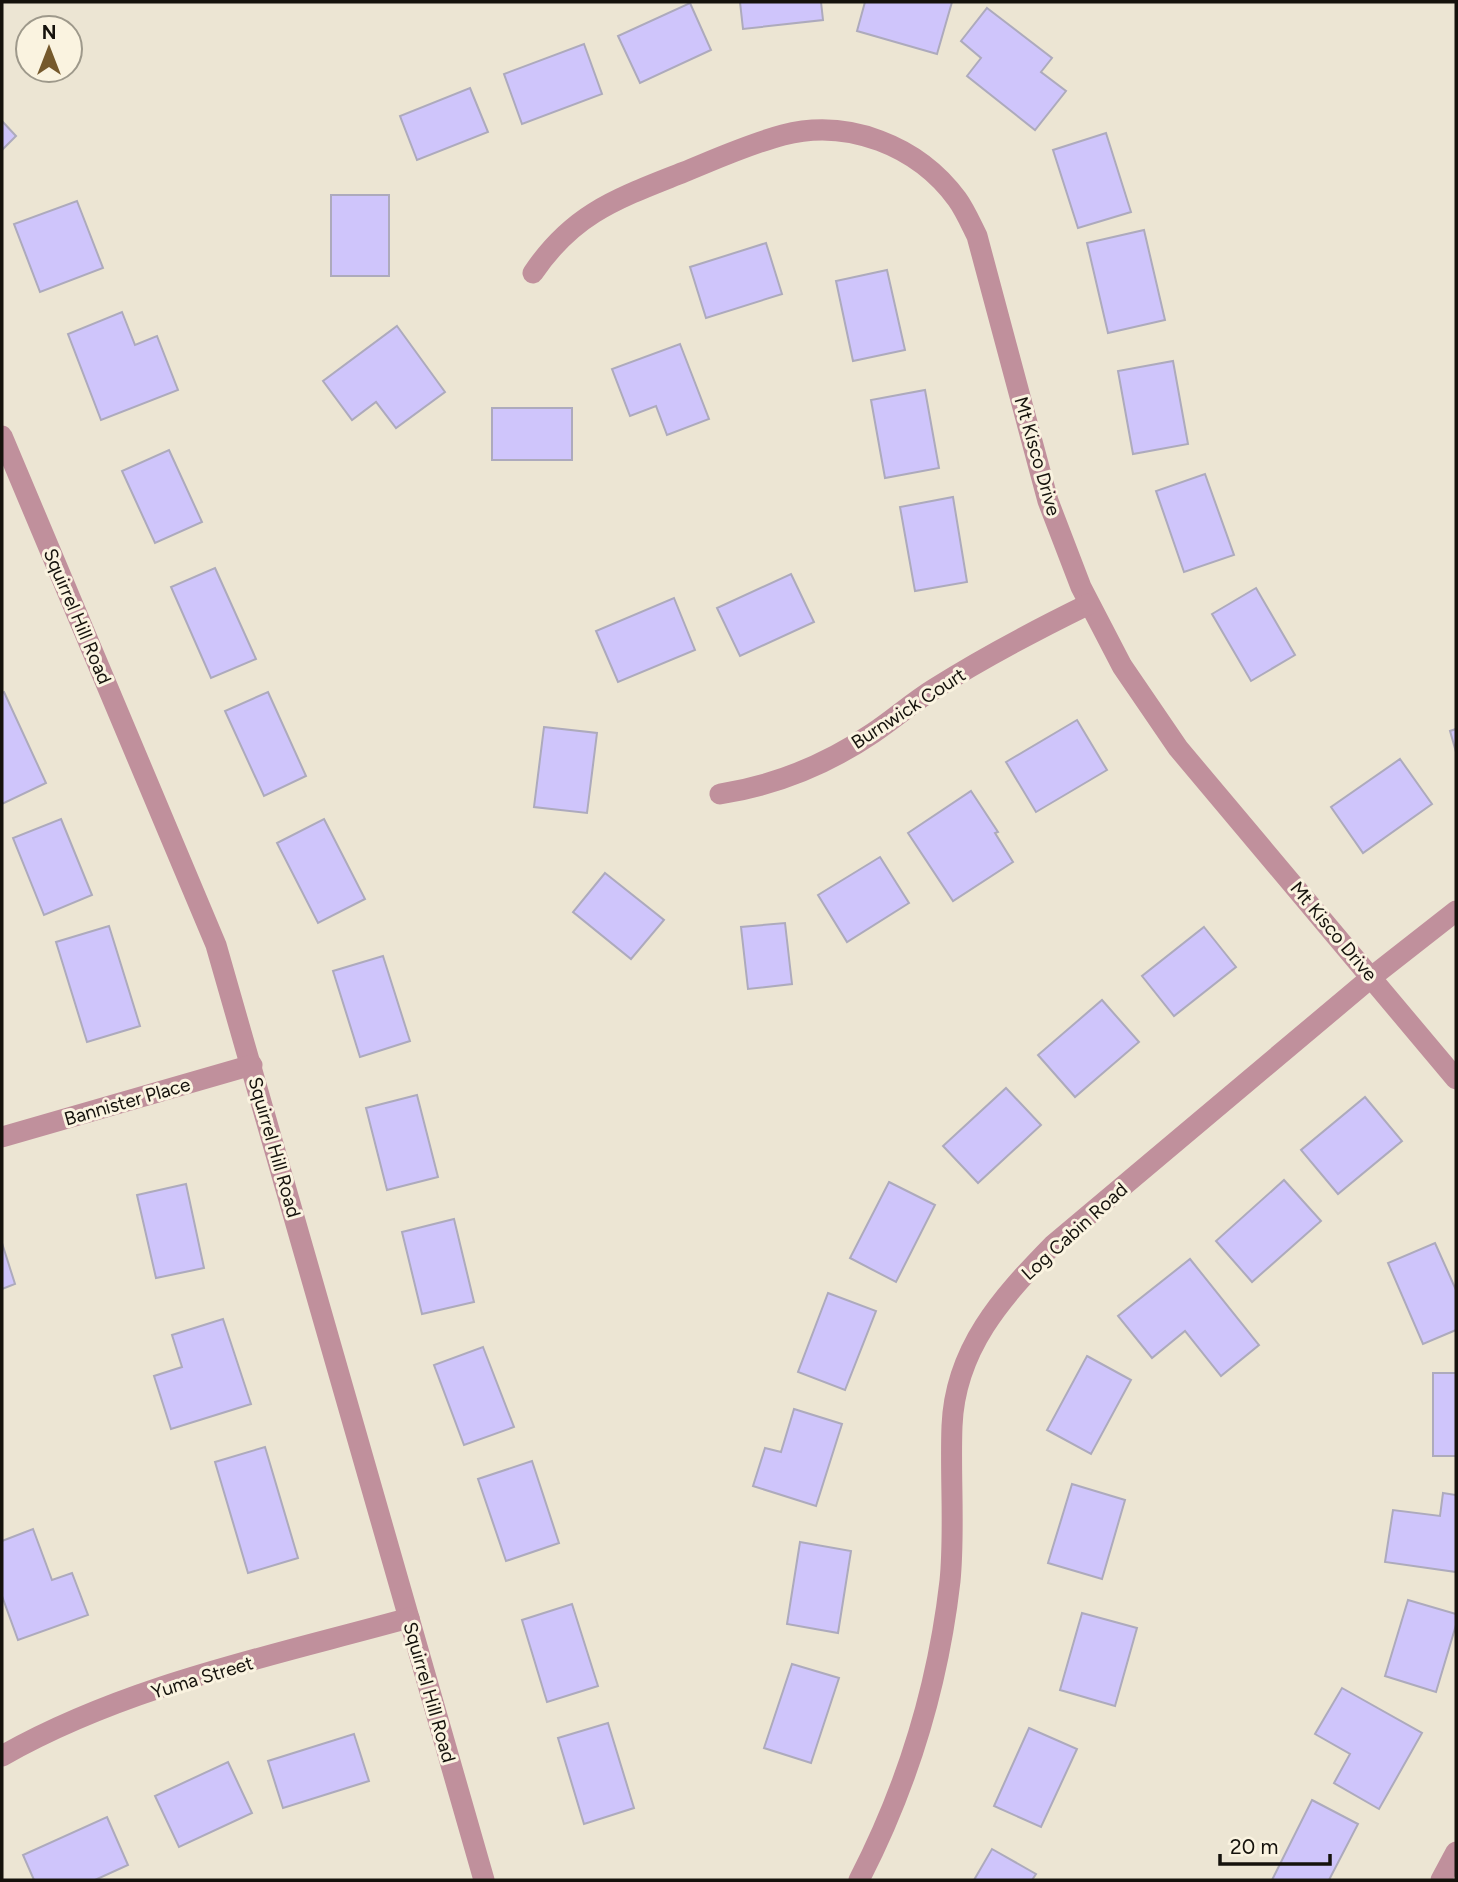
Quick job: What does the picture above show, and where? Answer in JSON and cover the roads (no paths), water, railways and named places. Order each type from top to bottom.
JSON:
[{"type":"street","name":"Mt Kisco Drive","points":[[533,273],[571,228],[605,204],[785,134],[824,129],[862,134],[898,148],[931,170],[948,190],[977,236],[1048,501],[1089,604],[1122,666],[1178,748],[1373,976],[1456,1079]]},
{"type":"street","name":"Squirrel Hill Road","points":[[2,436],[216,945],[484,1880]]},
{"type":"street","name":"Burnwick Court","points":[[720,794],[765,787],[786,780],[871,734],[932,690],[1009,643],[1089,604]]},
{"type":"street","name":"Log Cabin Road","points":[[859,1880],[907,1772],[936,1668],[950,1580],[952,1423],[961,1377],[979,1332],[1006,1293],[1053,1245],[1373,976],[1456,911]]},
{"type":"street","name":"Bannister Place","points":[[2,1137],[252,1065]]},
{"type":"street","name":"Yuma Street","points":[[2,1756],[80,1717],[166,1686],[409,1618]]},
{"type":"street","points":[[1441,1880],[1456,1853]]}]
